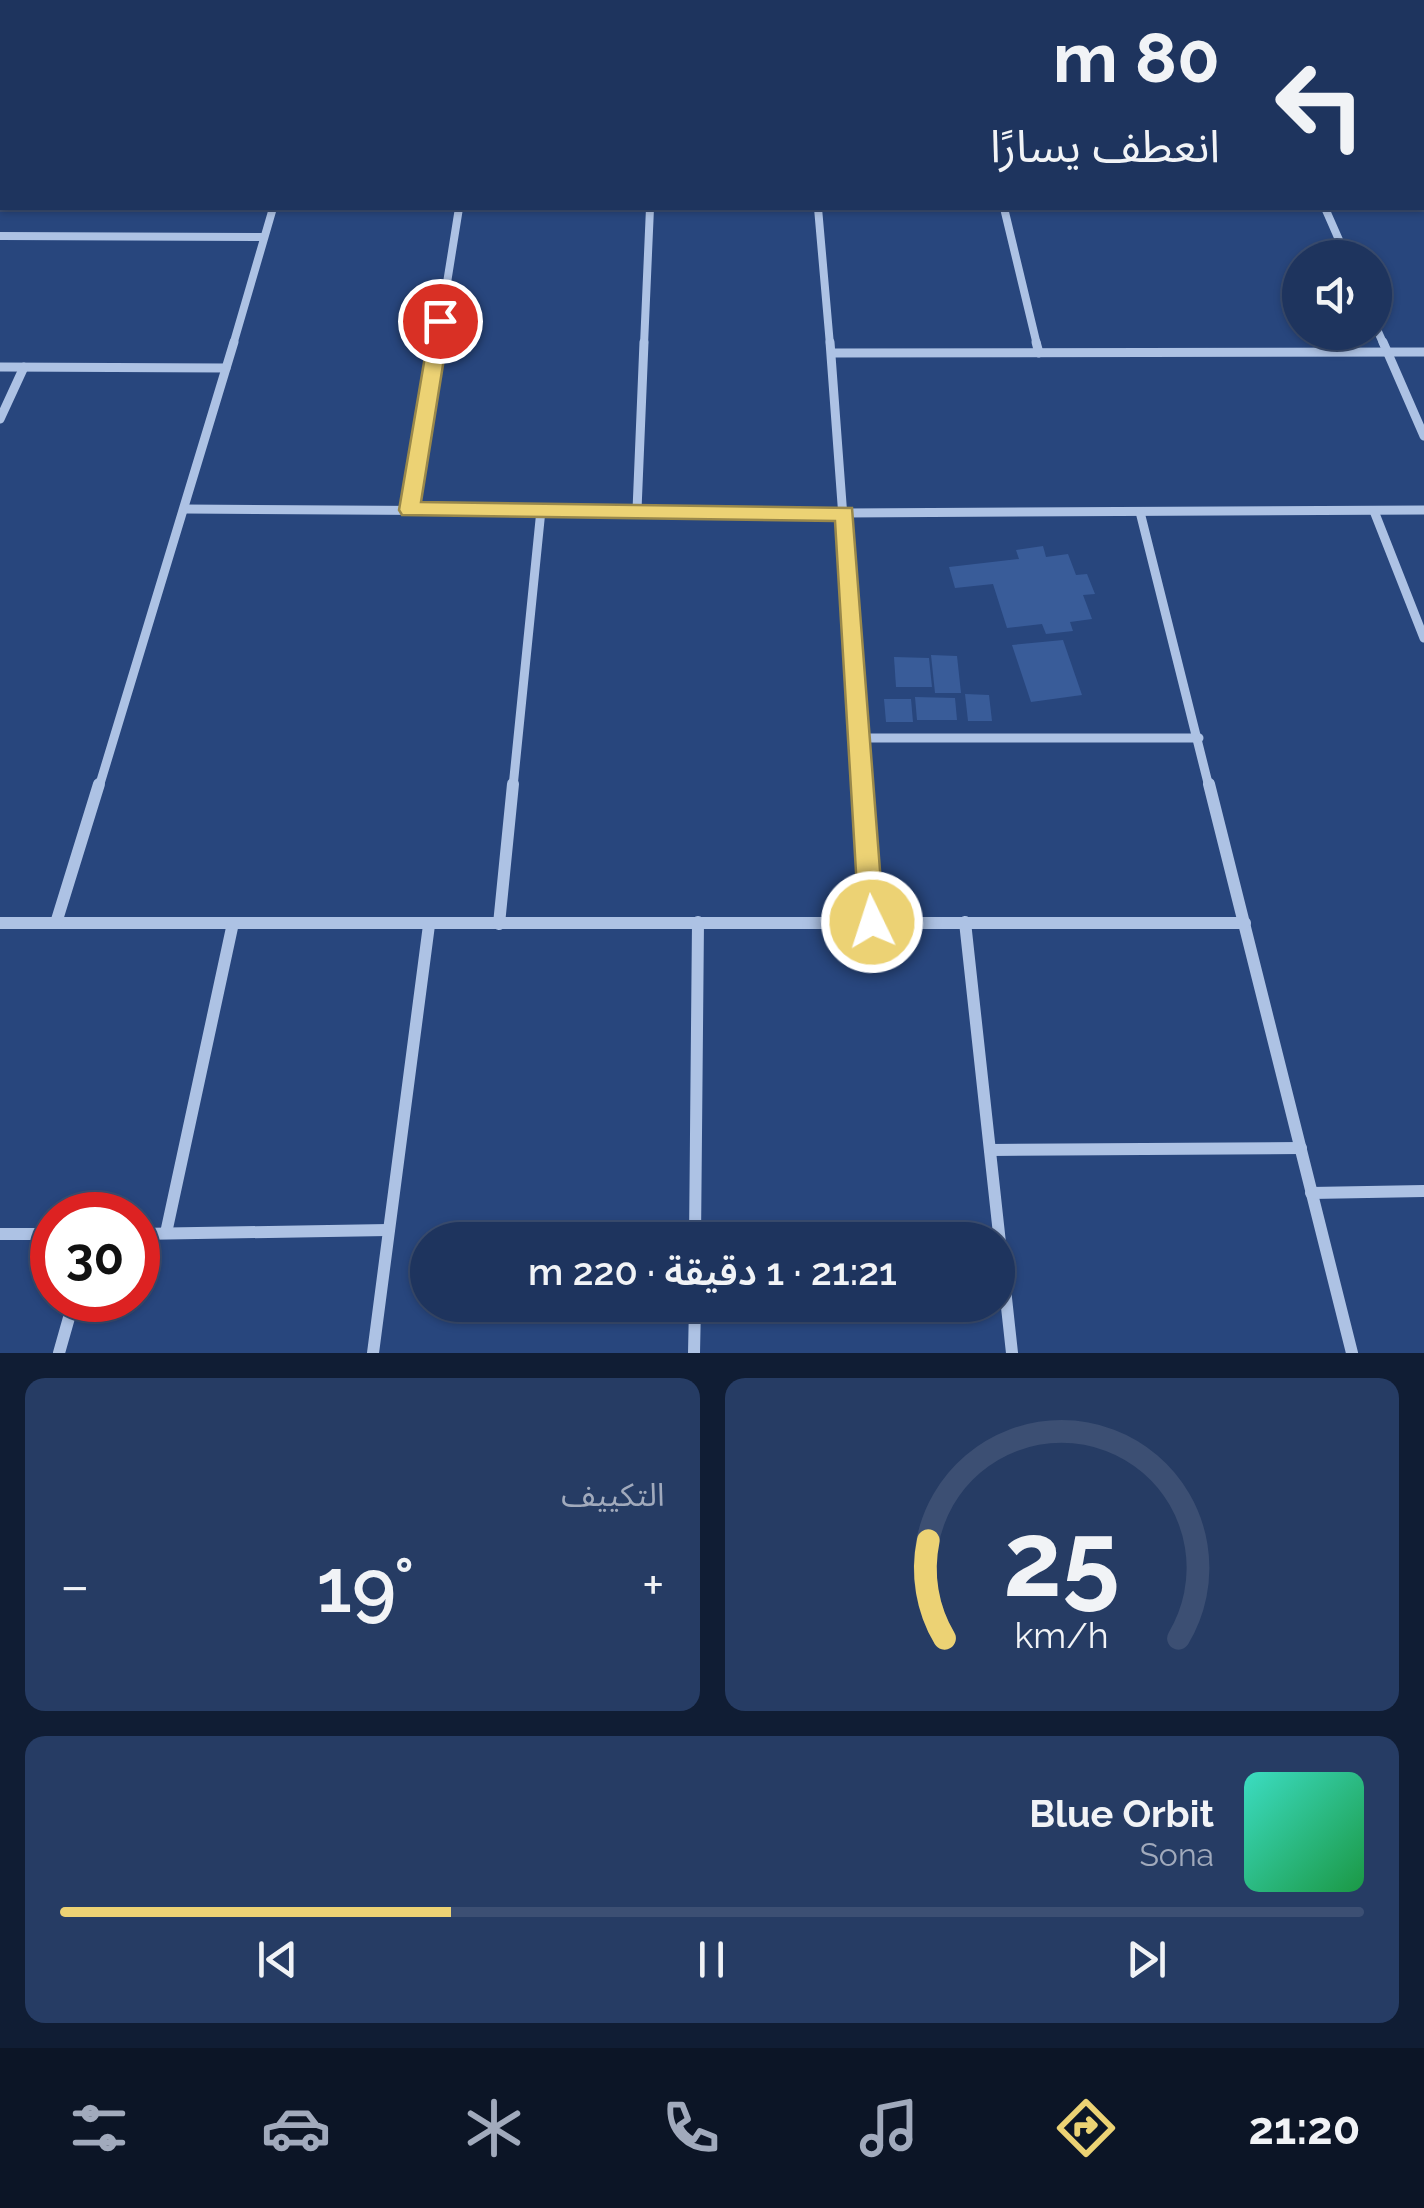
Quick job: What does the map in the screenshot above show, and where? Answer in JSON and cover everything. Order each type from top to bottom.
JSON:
[{"type":"street","points":[[56,923],[272,210]]},
{"type":"street","points":[[410,510],[459,210]]},
{"type":"street","points":[[637,510],[650,210]]},
{"type":"street","points":[[818,210],[872,922]]},
{"type":"street","points":[[1004,210],[1040,352]]},
{"type":"street","points":[[1326,210],[1338,240]]},
{"type":"street","points":[[0,236],[264,236]]},
{"type":"street","points":[[1386,352],[1424,436]]},
{"type":"street","points":[[832,353],[1424,352]]},
{"type":"street","points":[[0,367],[226,368]]},
{"type":"street","points":[[0,419],[24,367]]},
{"type":"street","points":[[184,510],[1424,510]]},
{"type":"street","points":[[498,924],[540,510]]},
{"type":"street","points":[[1374,511],[1424,638]]},
{"type":"street","points":[[1140,512],[1352,1353]]},
{"type":"street","points":[[859,738],[1199,738]]},
{"type":"street","points":[[695,1222],[698,922]]},
{"type":"street","points":[[966,922],[1012,1353]]},
{"type":"street","points":[[0,923],[1245,923]]},
{"type":"street","points":[[166,1233],[233,923]]},
{"type":"street","points":[[373,1353],[428,925]]},
{"type":"street","points":[[990,1150],[1300,1148]]},
{"type":"street","points":[[1311,1193],[1424,1190]]},
{"type":"street","points":[[160,1233],[388,1230]]},
{"type":"street","points":[[0,1234],[30,1234]]},
{"type":"street","points":[[60,1353],[68,1322]]},
{"type":"street","points":[[694,1322],[694,1353]]},
{"type":"building","points":[[1043,546],[1046,557],[1068,554],[1076,575],[1087,574],[1095,594],[1083,595],[1092,619],[1070,622],[1073,631],[1046,634],[1042,624],[1007,628],[993,584],[955,588],[949,567],[1019,559],[1016,550]]},
{"type":"building","points":[[1063,640],[1082,695],[1031,702],[1012,645]]},
{"type":"building","points":[[931,655],[957,656],[961,693],[935,693]]},
{"type":"building","points":[[894,657],[929,658],[932,687],[896,687]]},
{"type":"building","points":[[965,694],[989,695],[992,721],[968,721]]},
{"type":"building","points":[[915,697],[955,698],[957,720],[917,720]]},
{"type":"building","points":[[884,699],[911,699],[913,722],[886,722]]},
{"type":"route","points":[[440,321],[410,510],[844,513],[872,922]]}]
